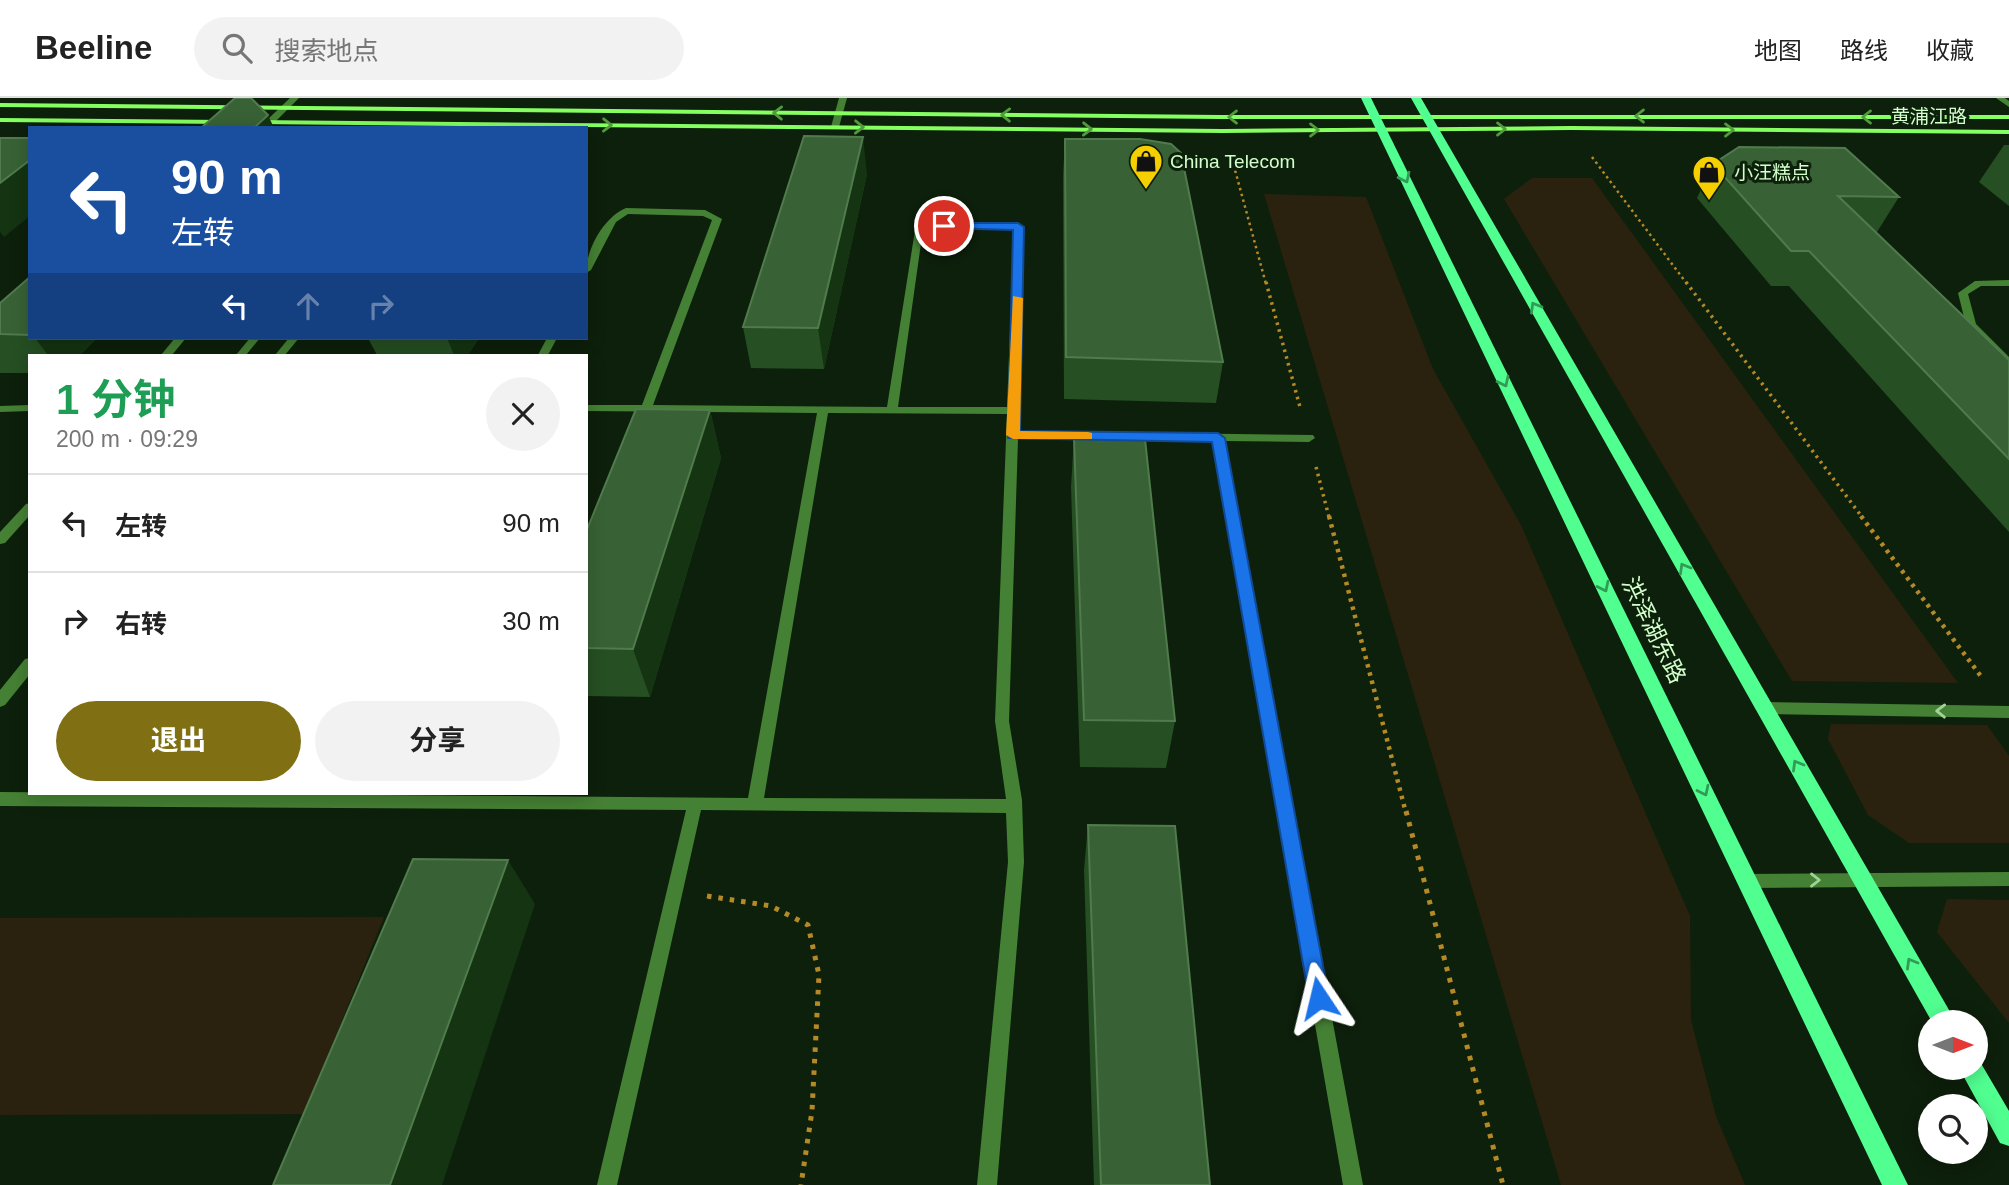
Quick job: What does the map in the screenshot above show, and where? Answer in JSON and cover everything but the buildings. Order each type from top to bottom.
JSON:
[{"type":"main road","name":"洪泽湖东路","points":[[1366,98],[1895,1185]]},
{"type":"main road","points":[[1416,98],[1938,1010]]},
{"type":"main road","points":[[1978,1080],[2009,1134]]},
{"type":"street","name":"黄浦江路","points":[[0,105],[838,113],[1378,123],[2009,117]]},
{"type":"street","name":"黄浦江路","points":[[0,120],[476,126]]},
{"type":"street","name":"黄浦江路","points":[[588,126],[1223,131],[1429,123],[1571,128],[2009,132]]},
{"type":"lane","points":[[270,122],[295,98]]},
{"type":"lane","points":[[835,127],[843,98]]},
{"type":"lane","points":[[2000,98],[2009,105]]},
{"type":"lane","points":[[588,266],[611,220],[626,212],[705,213],[717,219],[646,409]]},
{"type":"lane","points":[[892,411],[919,226],[1018,227],[1003,721],[1014,806],[1016,862],[987,1185]]},
{"type":"lane","points":[[2009,284],[1979,283],[1963,293],[1971,325],[2009,363]]},
{"type":"lane","points":[[167,354],[179,340]]},
{"type":"lane","points":[[242,354],[253,340]]},
{"type":"lane","points":[[281,354],[292,340]]},
{"type":"lane","points":[[0,409],[28,408]]},
{"type":"lane","points":[[588,408],[1014,411]]},
{"type":"lane","points":[[755,804],[823,410]]},
{"type":"lane","points":[[1013,435],[1309,438]]},
{"type":"lane","points":[[1218,438],[1353,1185]]},
{"type":"lane","points":[[0,540],[28,509]]},
{"type":"lane","points":[[0,701],[28,666]]},
{"type":"lane","points":[[1764,708],[2008,712]]},
{"type":"lane","points":[[0,799],[412,797],[695,804],[1014,806]]},
{"type":"lane","points":[[607,1185],[695,804]]},
{"type":"lane","points":[[1747,881],[2009,879]]},
{"type":"path","points":[[1571,128],[2008,712]]},
{"type":"path","points":[[1223,131],[1309,438],[1503,1185]]},
{"type":"path","points":[[675,891],[771,906],[808,925],[819,975],[813,1111],[801,1185]]},
{"type":"shaded area","points":[[1532,178],[1592,178],[1958,683],[1792,681],[1504,199]]},
{"type":"shaded area","points":[[1264,194],[1366,197],[1433,369],[1521,525],[1690,916],[1691,1020],[1716,1116],[1745,1185],[1561,1185]]},
{"type":"shaded area","points":[[1831,724],[1987,725],[2009,756],[2009,843],[1909,843],[1868,815],[1828,739]]},
{"type":"shaded area","points":[[1947,899],[2009,900],[2009,1023],[1937,932]]},
{"type":"shaded area","points":[[384,917],[304,1114],[0,1115],[0,918]]},
{"type":"slow traffic","points":[[1017,298],[1013,435],[1088,436]]},
{"type":"place","name":"China Telecom","points":[[1146,191]]},
{"type":"place","name":"小汪糕点","points":[[1709,202]]},
{"type":"route","points":[[944,226],[1018,227],[1013,435],[1218,438],[1319,998]]}]
